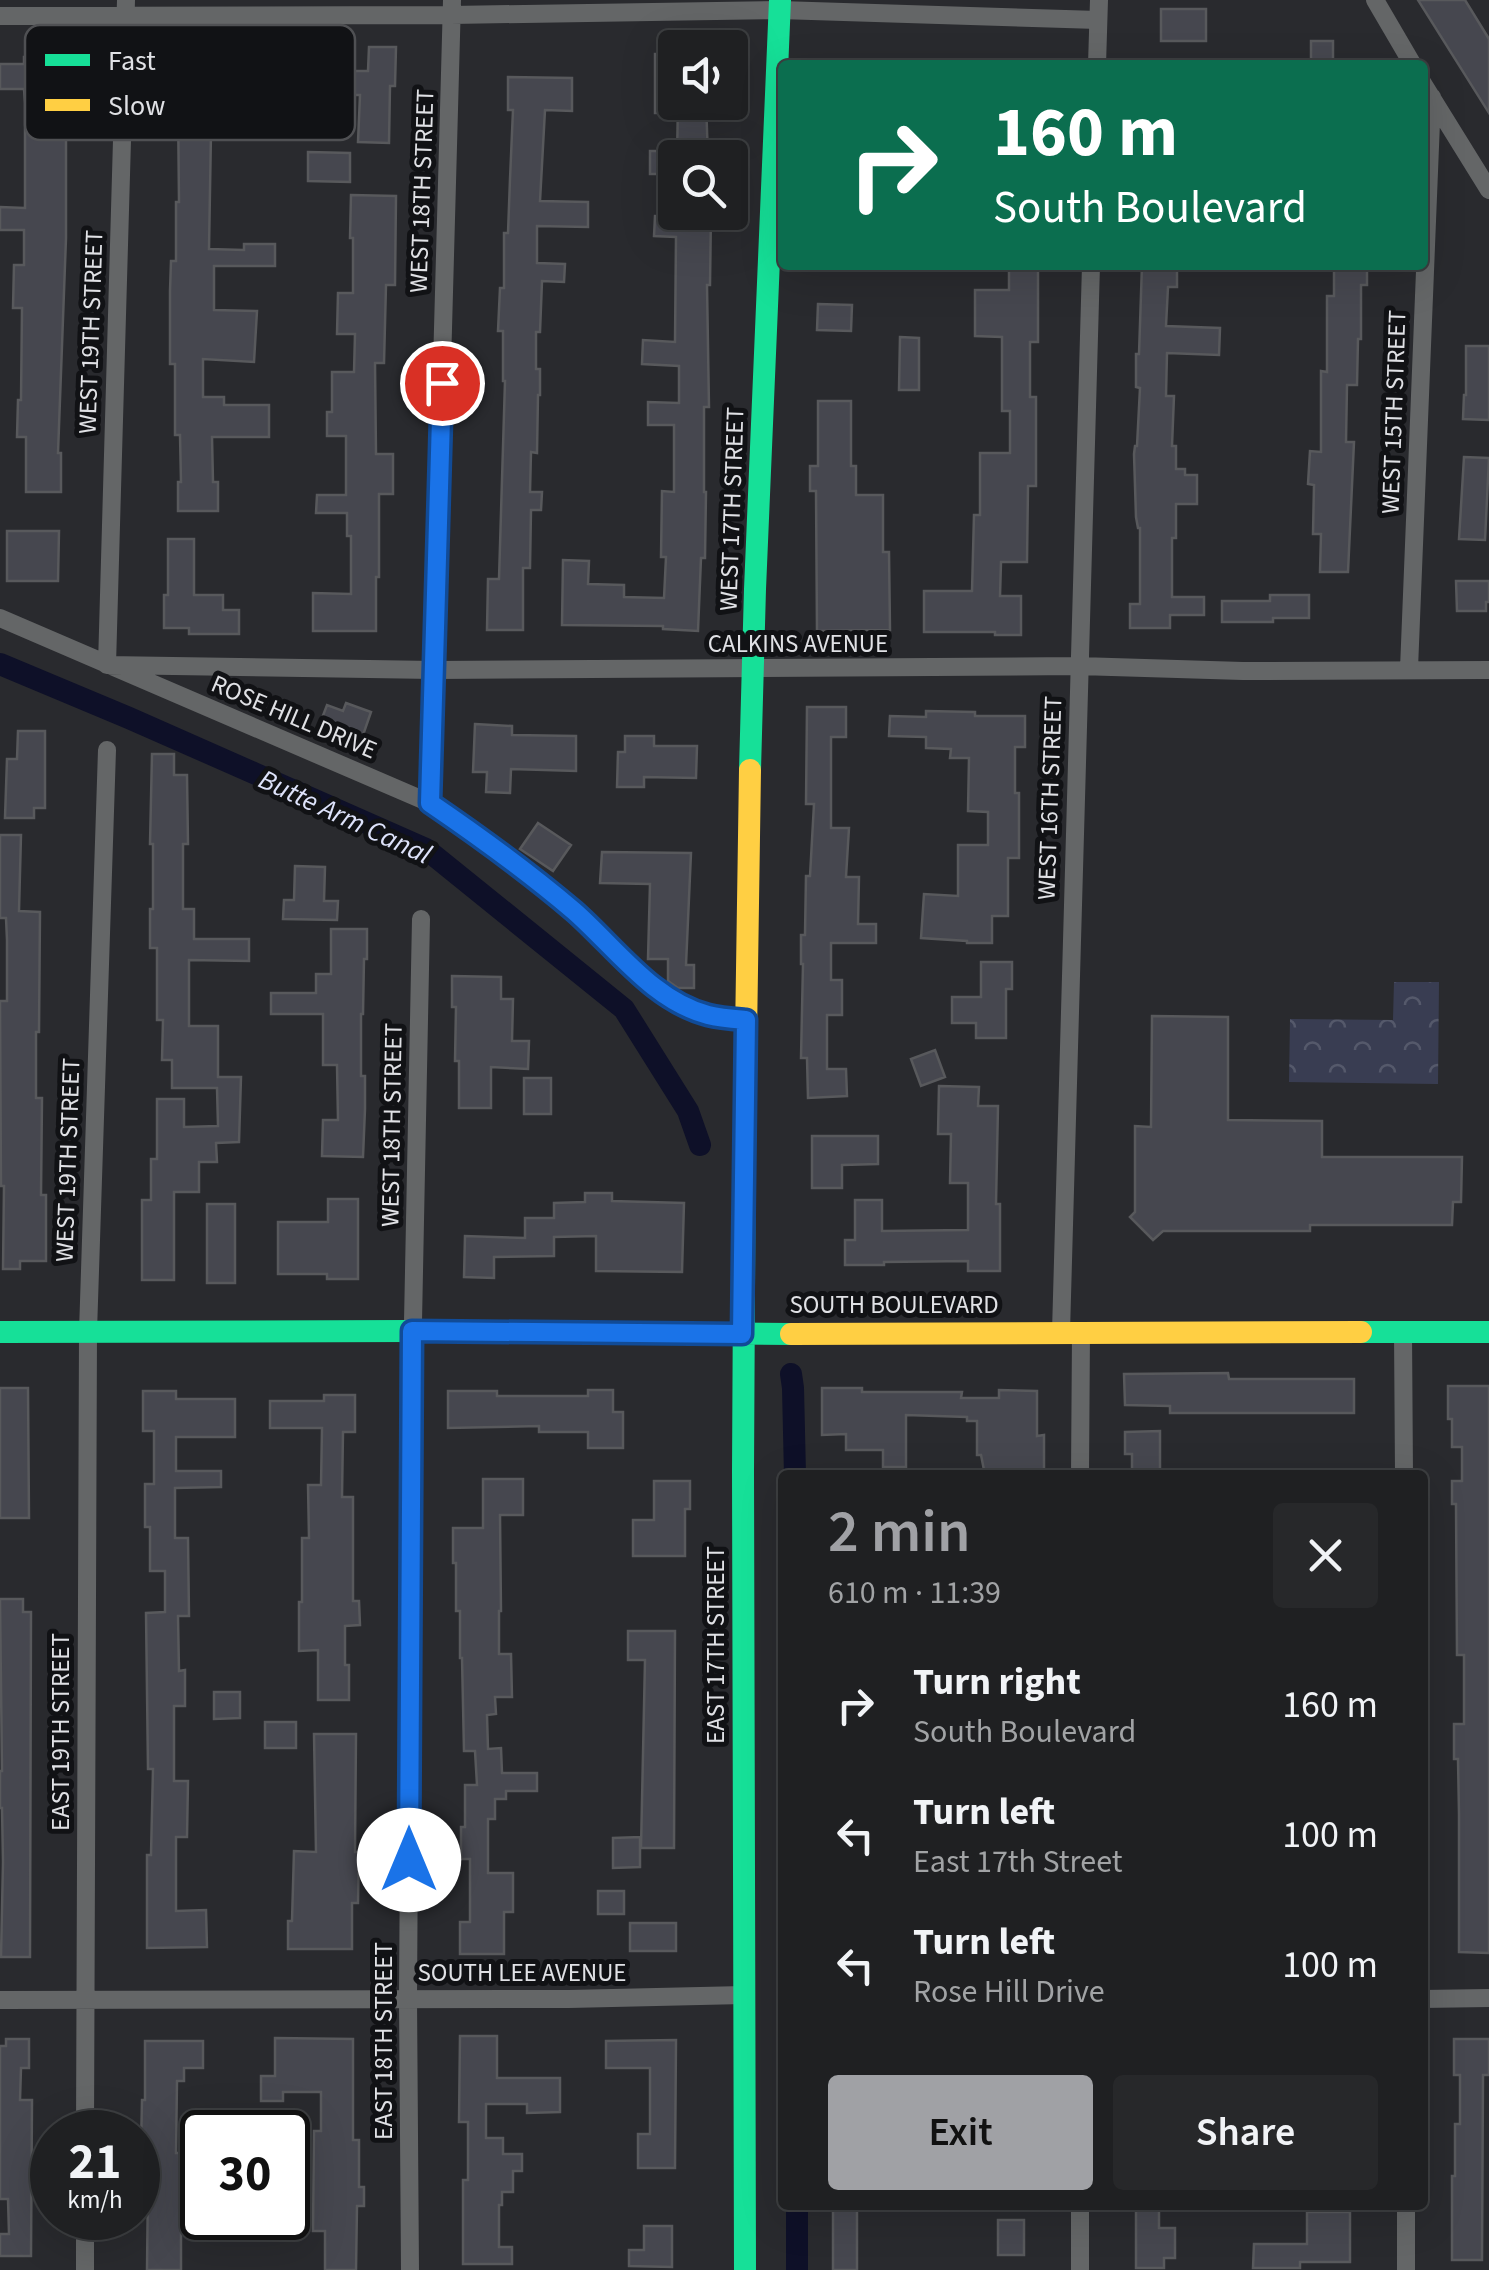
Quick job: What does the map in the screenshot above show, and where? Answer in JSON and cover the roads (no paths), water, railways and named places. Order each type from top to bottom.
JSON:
[{"type":"main road","name":"WEST 17TH STREET","points":[[746,1020],[752,669],[780,5]]},
{"type":"main road","name":"EAST 17TH STREET","points":[[745,2270],[742,1334],[746,1020]]},
{"type":"main road","name":"SOUTH BOULEVARD","points":[[0,1332],[1489,1332]]},
{"type":"street","points":[[1097,60],[1099,0]]},
{"type":"street","points":[[1375,0],[1410,60]]},
{"type":"street","points":[[0,16],[125,8],[780,5],[1098,20]]},
{"type":"street","name":"WEST 18TH STREET","points":[[430,803],[452,8]]},
{"type":"street","points":[[1428,91],[1489,190]]},
{"type":"street","name":"WEST 19TH STREET","points":[[107,664],[121,140]]},
{"type":"street","name":"WEST 16TH STREET","points":[[1080,1470],[1071,1332],[1078,666],[1091,270]]},
{"type":"street","name":"WEST 15TH STREET","points":[[1409,669],[1421,270]]},
{"type":"street","name":"ROSE HILL DRIVE","points":[[0,618],[430,803],[576,913],[658,990],[707,1015],[746,1020]]},
{"type":"street","name":"CALKINS AVENUE","points":[[107,664],[434,670],[1078,666],[1243,671],[1489,670]]},
{"type":"street","name":"WEST 19TH STREET","points":[[88,1332],[107,750]]},
{"type":"street","name":"WEST 18TH STREET","points":[[412,1331],[421,919]]},
{"type":"street","name":"EAST 18TH STREET","points":[[410,2270],[412,1331]]},
{"type":"street","name":"EAST 19TH STREET","points":[[85,2110],[88,1332]]},
{"type":"street","points":[[1403,1332],[1404,1470]]},
{"type":"street","name":"SOUTH LEE AVENUE","points":[[0,2000],[744,1996]]},
{"type":"street","points":[[1428,1999],[1489,1998]]},
{"type":"street","points":[[1080,2210],[1080,2270]]},
{"type":"street","points":[[1406,2210],[1406,2270]]},
{"type":"street","points":[[84,2270],[85,2240]]},
{"type":"waterway","name":"Butte Arm Canal","points":[[0,664],[426,849],[624,1009],[688,1111],[700,1145]]},
{"type":"waterway","points":[[791,1374],[795,1470]]},
{"type":"waterway","points":[[797,2210],[797,2270]]}]
